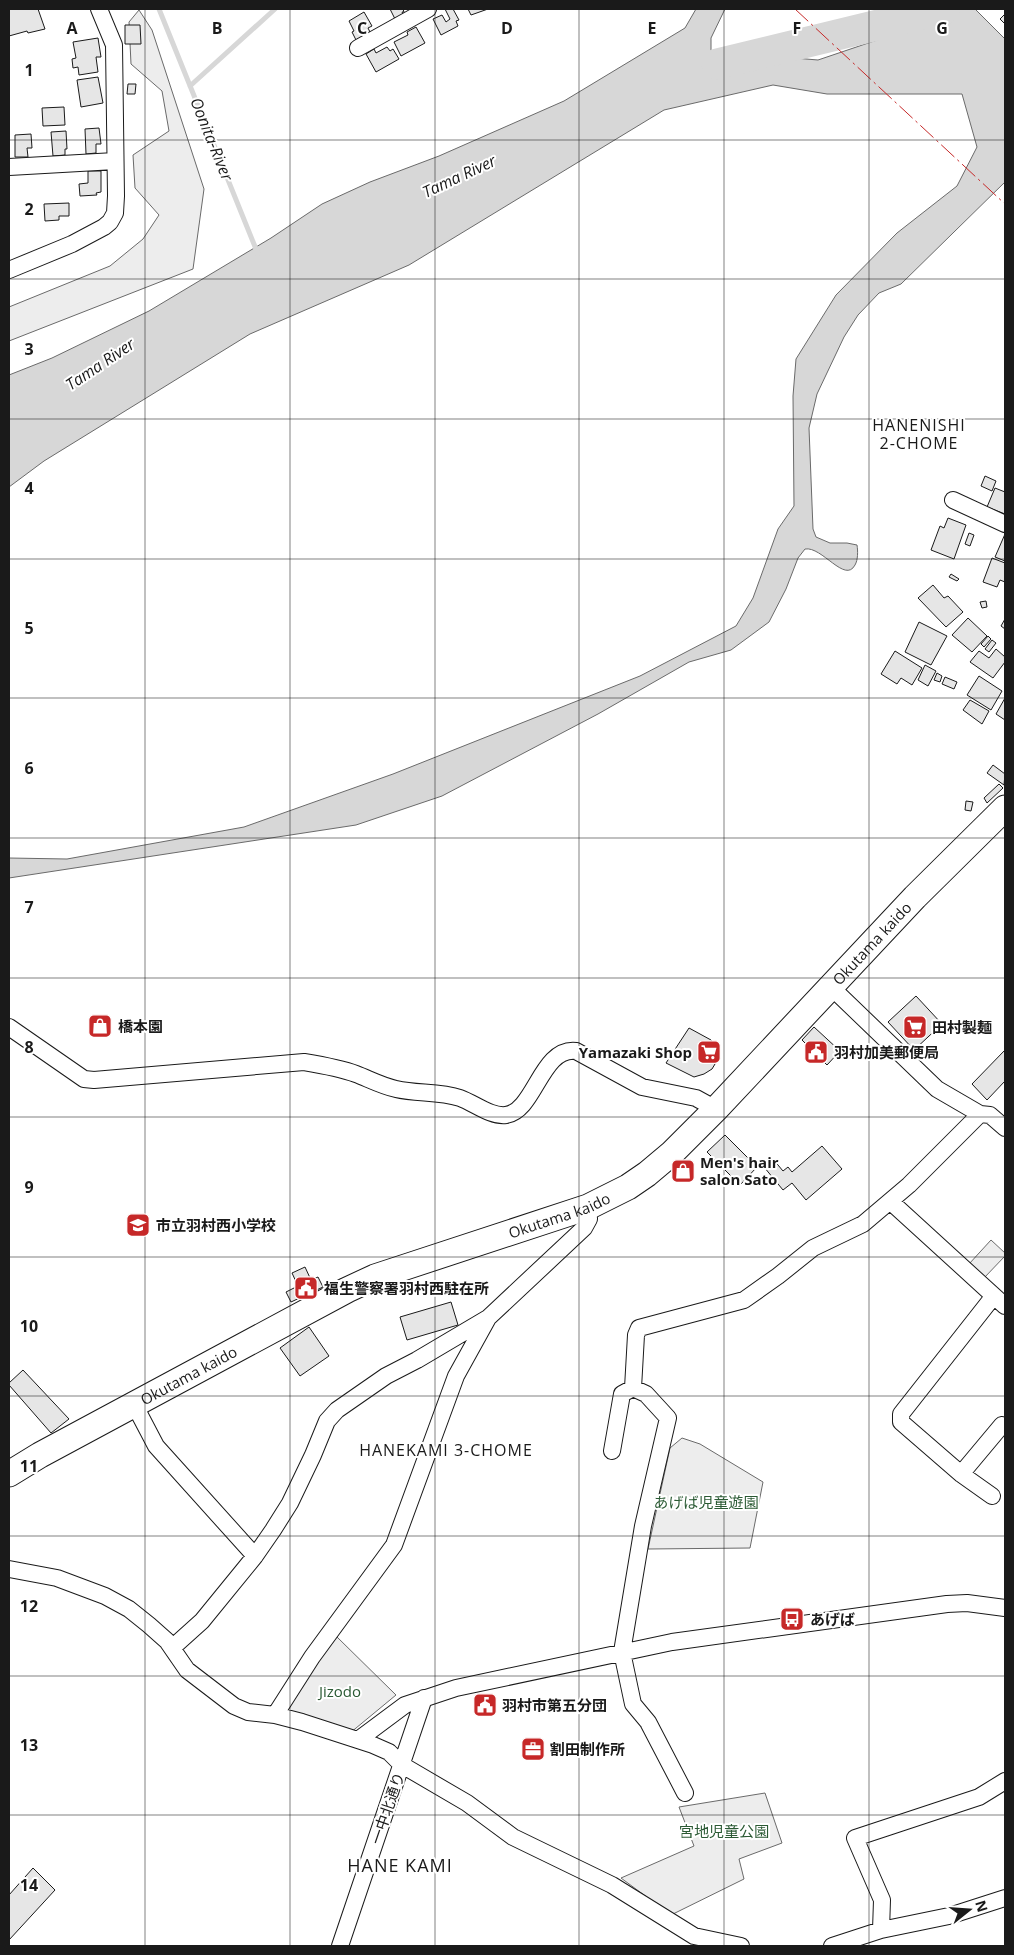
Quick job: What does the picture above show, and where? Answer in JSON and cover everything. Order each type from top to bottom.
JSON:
[{"type":"main road","name":"Okutama kaido","points":[[9,1474],[134,1404],[347,1290],[375,1277],[588,1207],[628,1187],[647,1174],[672,1152],[716,1109],[915,897],[1005,808]]},
{"type":"street","points":[[9,270],[72,244],[104,227],[110,222],[114,213],[116,196],[114,44],[99,9]]},
{"type":"street","points":[[358,48],[428,9]]},
{"type":"street","points":[[9,167],[115,161]]},
{"type":"street","points":[[953,500],[1005,524]]},
{"type":"street","points":[[830,986],[937,1089],[980,1114],[990,1115],[1005,1128]]},
{"type":"street","points":[[9,1027],[84,1079],[94,1080],[304,1062],[327,1065],[392,1088],[460,1098],[490,1112],[504,1116],[520,1109],[551,1063],[564,1052],[570,1050],[576,1051],[642,1087],[696,1098],[716,1109]]},
{"type":"street","points":[[632,1388],[636,1335],[639,1328],[744,1300],[813,1248],[863,1224],[932,1163],[980,1114]]},
{"type":"street","points":[[890,1202],[999,1302],[900,1414],[901,1422],[961,1474],[992,1496]]},
{"type":"street","points":[[172,1648],[202,1621],[255,1556],[290,1503],[313,1456],[327,1421],[337,1410],[386,1376],[488,1318],[584,1228],[589,1219],[588,1207]]},
{"type":"street","points":[[275,1715],[312,1657],[394,1545],[456,1376],[488,1318]]},
{"type":"street","points":[[612,1451],[622,1394],[632,1388]]},
{"type":"street","points":[[632,1388],[646,1394],[668,1418],[643,1526],[622,1652],[633,1704],[648,1722],[685,1793]]},
{"type":"street","points":[[134,1404],[156,1446],[255,1556]]},
{"type":"street","points":[[961,1474],[1002,1424]]},
{"type":"street","points":[[9,1569],[57,1578],[105,1596],[139,1617],[162,1636],[187,1670],[234,1706],[248,1712],[275,1715],[358,1740],[389,1752],[402,1765],[467,1803],[514,1837],[612,1884],[694,1936],[741,1946]]},
{"type":"street","points":[[358,1740],[405,1706],[424,1698],[456,1688],[622,1652],[729,1634],[947,1604],[1003,1604]]},
{"type":"street","name":"一中北通り","points":[[340,1946],[424,1698]]},
{"type":"street","points":[[882,1930],[882,1900],[855,1838],[979,1797],[1005,1781]]},
{"type":"street","points":[[832,1946],[882,1930],[948,1916],[1005,1898]]},
{"type":"green space","points":[[139,10],[152,30],[204,189],[193,269],[9,341],[9,307],[110,266],[143,239],[159,215],[135,188],[133,155],[169,131],[162,91],[131,64],[129,22]]},
{"type":"green space","points":[[991,1240],[1005,1253],[1005,1256],[984,1278],[969,1264]]},
{"type":"green space","name":"あげば児童遊園","points":[[682,1438],[700,1444],[763,1482],[750,1548],[648,1549],[670,1448]]},
{"type":"green space","name":"Jizodo","points":[[336,1636],[396,1695],[350,1733],[281,1709]]},
{"type":"green space","name":"宮地児童公園","points":[[765,1793],[782,1843],[739,1859],[744,1879],[671,1915],[621,1878],[694,1846],[679,1807]]},
{"type":"water","points":[[696,9],[725,9],[711,38],[711,51],[818,60],[886,37],[909,9],[975,9],[1005,39],[1005,182],[901,284],[879,293],[858,315],[844,337],[817,394],[809,428],[813,529],[816,537],[830,543],[857,545],[858,555],[855,565],[851,570],[845,570],[819,553],[805,549],[798,558],[786,589],[769,622],[731,650],[689,662],[598,714],[442,796],[356,825],[9,878],[9,858],[67,859],[244,827],[393,774],[640,676],[736,626],[753,598],[778,529],[794,506],[793,396],[796,359],[836,295],[897,233],[957,186],[977,147],[962,94],[827,94],[773,85],[664,110],[409,265],[250,334],[44,461],[9,487],[9,375],[52,358],[149,311],[271,238],[322,204],[370,182],[439,156],[564,101],[685,28]]},
{"type":"building","points":[[9,9],[38,9],[45,29],[9,36]]},
{"type":"building","points":[[390,9],[403,9],[404,12],[395,19]]},
{"type":"building","points":[[445,9],[453,9],[459,20],[456,21],[458,26],[441,35],[433,19],[442,15],[446,22],[450,19]]},
{"type":"building","points":[[468,9],[488,9],[471,15]]},
{"type":"building","points":[[364,12],[372,26],[368,28],[370,32],[356,40],[349,21]]},
{"type":"building","points":[[1005,14],[1005,24],[1000,19]]},
{"type":"building","points":[[125,25],[140,25],[141,44],[125,44]]},
{"type":"building","points":[[416,27],[425,43],[401,56],[394,42],[408,35],[407,32]]},
{"type":"building","points":[[98,38],[101,57],[96,57],[98,72],[79,75],[78,67],[73,68],[72,59],[76,58],[73,42]]},
{"type":"building","points":[[387,47],[390,51],[393,49],[399,59],[376,72],[366,54],[374,49],[376,53]]},
{"type":"building","points":[[98,77],[103,103],[81,107],[77,80]]},
{"type":"building","points":[[128,84],[136,84],[135,94],[127,94]]},
{"type":"building","points":[[64,107],[65,125],[43,126],[42,108]]},
{"type":"building","points":[[99,128],[101,144],[96,144],[96,153],[86,154],[85,129]]},
{"type":"building","points":[[66,131],[67,149],[65,149],[65,155],[53,156],[51,132]]},
{"type":"building","points":[[31,134],[32,148],[27,148],[28,157],[15,157],[15,135]]},
{"type":"building","points":[[88,171],[101,171],[101,192],[96,193],[97,195],[80,196],[79,184],[88,183]]},
{"type":"building","points":[[69,203],[69,216],[59,216],[59,220],[45,221],[44,204]]},
{"type":"building","points":[[985,476],[996,481],[992,491],[981,486]]},
{"type":"building","points":[[995,488],[1005,492],[1005,514],[987,507]]},
{"type":"building","points":[[948,518],[966,525],[954,559],[931,550],[940,526],[944,528]]},
{"type":"building","points":[[969,533],[974,535],[970,546],[965,544]]},
{"type":"building","points":[[1005,534],[1005,561],[995,557]]},
{"type":"building","points":[[992,558],[1005,563],[1005,582],[1000,580],[997,587],[983,582]]},
{"type":"building","points":[[951,574],[959,579],[957,581],[949,577]]},
{"type":"building","points":[[933,585],[944,598],[948,596],[963,612],[946,627],[918,598]]},
{"type":"building","points":[[986,601],[987,607],[982,608],[980,602]]},
{"type":"building","points":[[968,618],[987,636],[972,652],[952,635]]},
{"type":"building","points":[[1005,619],[1005,629],[1001,626]]},
{"type":"building","points":[[919,622],[947,636],[931,665],[905,652]]},
{"type":"building","points":[[988,636],[991,639],[984,647],[981,644]]},
{"type":"building","points":[[992,640],[996,643],[989,652],[985,649]]},
{"type":"building","points":[[996,649],[1005,657],[1005,662],[993,678],[970,662],[979,651],[989,658]]},
{"type":"building","points":[[895,651],[922,668],[912,685],[901,678],[897,684],[881,674]]},
{"type":"building","points":[[925,665],[936,671],[928,686],[918,680]]},
{"type":"building","points":[[937,673],[942,676],[940,682],[934,680]]},
{"type":"building","points":[[979,676],[1002,691],[991,710],[967,695]]},
{"type":"building","points":[[945,677],[957,682],[954,689],[942,684]]},
{"type":"building","points":[[1005,698],[1005,720],[996,714]]},
{"type":"building","points":[[970,700],[989,711],[982,724],[963,710]]},
{"type":"building","points":[[993,765],[1005,774],[1004,785],[987,773]]},
{"type":"building","points":[[999,784],[1003,788],[987,803],[984,798]]},
{"type":"building","points":[[966,801],[973,802],[971,811],[965,810]]},
{"type":"building","points":[[916,996],[942,1024],[914,1050],[888,1022]]},
{"type":"building","points":[[814,1027],[840,1051],[827,1065],[802,1040]]},
{"type":"building","points":[[689,1028],[711,1040],[718,1049],[718,1059],[712,1069],[694,1077],[666,1063]]},
{"type":"building","points":[[1005,1050],[1005,1081],[987,1100],[972,1084]]},
{"type":"building","points":[[725,1135],[757,1167],[740,1185],[707,1152]]},
{"type":"building","points":[[822,1146],[842,1169],[806,1200],[792,1183],[783,1190],[764,1167],[773,1159],[783,1171],[788,1167],[792,1172]]},
{"type":"building","points":[[305,1267],[311,1280],[318,1277],[323,1287],[291,1302],[286,1292],[298,1286],[292,1273]]},
{"type":"building","points":[[451,1302],[458,1325],[407,1340],[400,1317]]},
{"type":"building","points":[[309,1327],[329,1356],[300,1376],[280,1348]]},
{"type":"building","points":[[23,1370],[69,1419],[51,1433],[9,1385]]},
{"type":"building","points":[[33,1868],[55,1890],[9,1940],[9,1895]]},
{"type":"waterway","name":"Oonita-River","points":[[159,9],[258,254]]},
{"type":"waterway","points":[[190,86],[275,9]]},
{"type":"waterway","name":"Tama River","points":[[717,64],[944,9]]},
{"type":"power","points":[[795,9],[1005,204]]},
{"type":"place","name":"橋本園","points":[[100,1026]]},
{"type":"place","name":"田村製麺","points":[[915,1027]]},
{"type":"place","name":"Yamazaki Shop","points":[[709,1052]]},
{"type":"place","name":"羽村加美郵便局","points":[[816,1052]]},
{"type":"place","name":"Men's hair salon Sato","points":[[683,1171]]},
{"type":"place","name":"市立羽村西小学校","points":[[138,1225]]},
{"type":"place","name":"福生警察署羽村西駐在所","points":[[306,1288]]},
{"type":"place","name":"あげば","points":[[792,1619]]},
{"type":"place","name":"羽村市第五分団","points":[[485,1705]]},
{"type":"place","name":"割田制作所","points":[[533,1749]]},
{"type":"district","name":"HANENISHI 2-CHOME","points":[[919,434]]},
{"type":"district","name":"HANEKAMI 3-CHOME","points":[[446,1450]]},
{"type":"district","name":"HANE KAMI","points":[[400,1865]]}]
